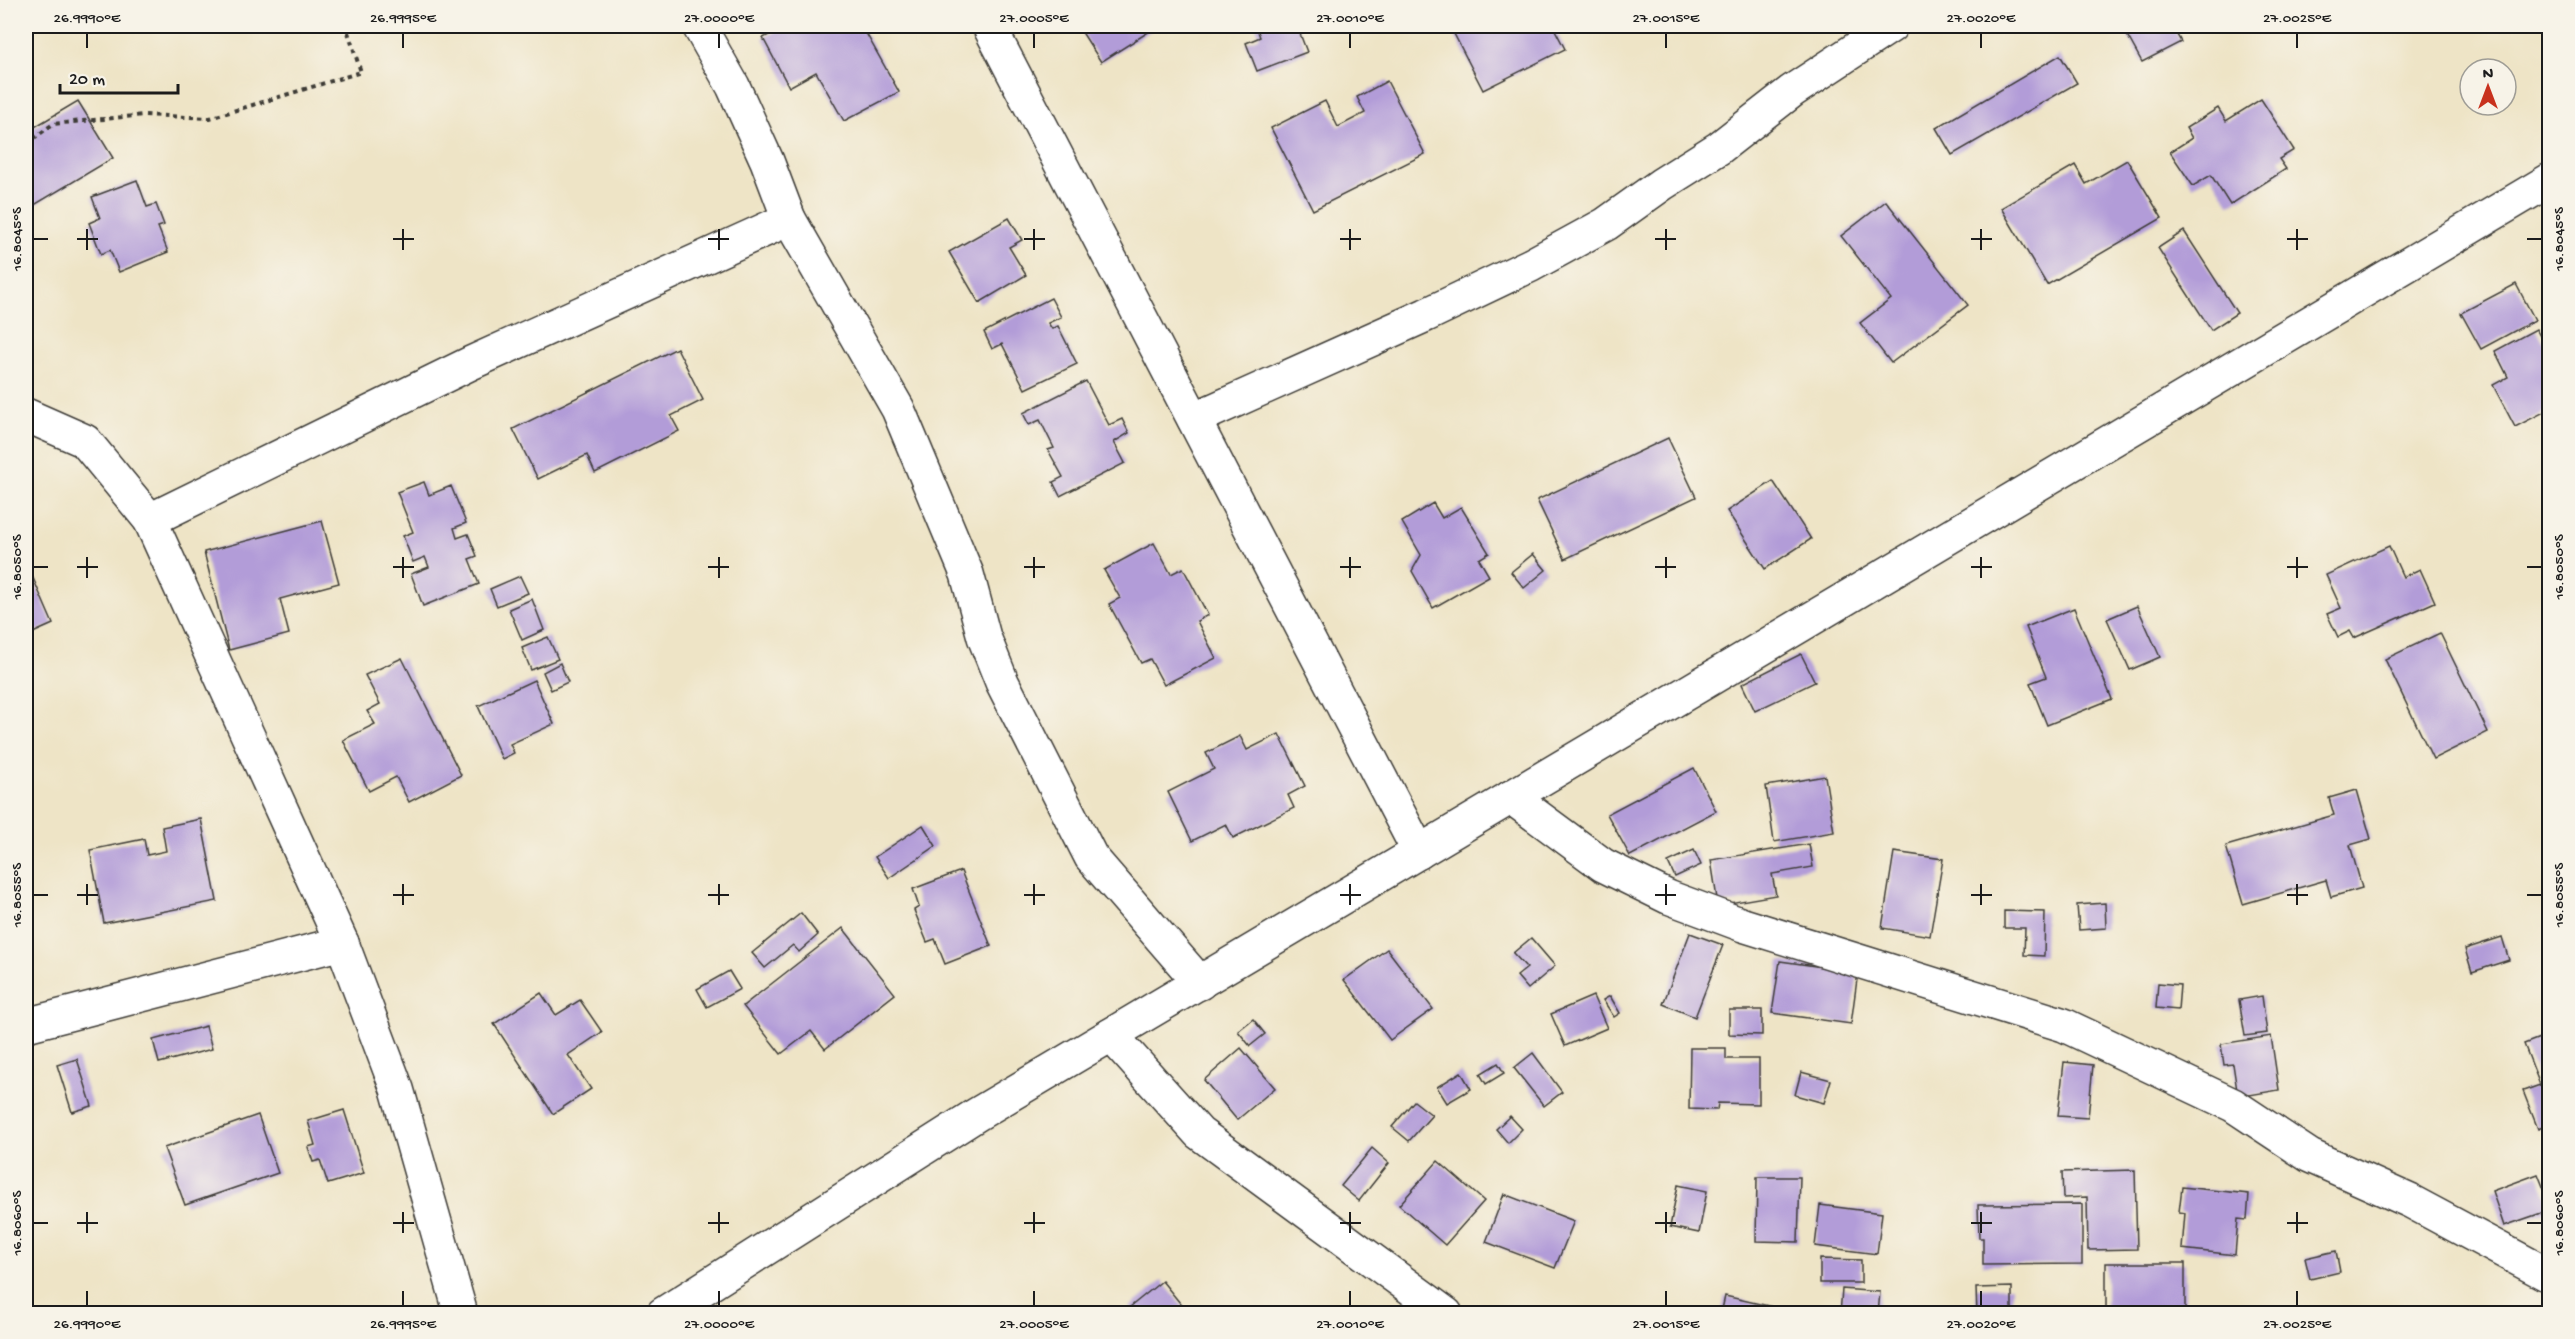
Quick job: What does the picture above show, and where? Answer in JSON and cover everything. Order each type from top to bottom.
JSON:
[{"type":"street","points":[[699,26],[733,86],[767,161],[789,219],[898,409],[967,574],[984,636],[1002,682],[1091,857],[1200,983]]},
{"type":"street","points":[[989,26],[1419,852]]},
{"type":"street","points":[[1194,419],[1436,310],[1531,265],[1606,224],[1719,147],[1792,91],[1891,26]]},
{"type":"street","points":[[663,1314],[966,1121],[2550,180]]},
{"type":"street","points":[[150,520],[471,363],[789,219]]},
{"type":"street","points":[[26,415],[86,441],[150,520],[342,943],[397,1089],[461,1314]]},
{"type":"street","points":[[1511,797],[1603,865],[1668,897],[1743,925],[2064,1025],[2233,1105],[2310,1156],[2410,1201],[2550,1276]]},
{"type":"street","points":[[26,1024],[342,943]]},
{"type":"street","points":[[1111,1035],[1199,1133],[1446,1314]]},
{"type":"path","points":[[26,144],[53,124],[144,115],[210,118],[361,72],[346,26]]},
{"type":"building","points":[[786,26],[862,26],[899,92],[844,121],[816,72],[789,87],[763,38]]},
{"type":"building","points":[[1078,26],[1158,26],[1101,62]]},
{"type":"building","points":[[1256,26],[1297,26],[1307,52],[1257,71],[1246,43],[1260,37]]},
{"type":"building","points":[[1450,26],[1553,26],[1565,49],[1483,90]]},
{"type":"building","points":[[2122,26],[2172,26],[2181,42],[2142,62]]},
{"type":"building","points":[[2060,55],[2077,83],[1952,155],[1936,128]]},
{"type":"building","points":[[1387,81],[1425,154],[1313,210],[1271,128],[1325,101],[1338,127],[1365,113],[1357,97]]},
{"type":"building","points":[[2261,99],[2294,150],[2279,159],[2286,169],[2230,205],[2211,175],[2193,186],[2170,152],[2192,138],[2186,128],[2218,108],[2226,121]]},
{"type":"building","points":[[78,101],[113,158],[26,210],[26,132]]},
{"type":"building","points":[[2127,160],[2162,218],[2047,285],[2001,208],[2075,165],[2086,184]]},
{"type":"building","points":[[137,180],[147,207],[156,204],[164,225],[158,227],[168,252],[119,272],[110,250],[101,254],[89,223],[100,218],[92,197]]},
{"type":"building","points":[[1886,201],[1968,305],[1891,363],[1860,323],[1891,299],[1841,236]]},
{"type":"building","points":[[1009,218],[1022,240],[1009,247],[1026,275],[979,303],[949,252]]},
{"type":"building","points":[[2184,231],[2237,313],[2211,330],[2158,248]]},
{"type":"building","points":[[2516,284],[2535,320],[2481,349],[2461,313]]},
{"type":"building","points":[[1051,298],[1061,317],[1048,323],[1052,329],[1058,326],[1077,364],[1025,389],[1002,344],[992,349],[984,332]]},
{"type":"building","points":[[2536,329],[2545,345],[2550,342],[2550,409],[2515,427],[2493,385],[2508,377],[2495,351]]},
{"type":"building","points":[[677,348],[703,400],[671,416],[679,431],[595,473],[587,455],[538,479],[513,429]]},
{"type":"building","points":[[1086,381],[1109,425],[1122,419],[1129,433],[1114,442],[1125,463],[1060,496],[1053,482],[1063,477],[1048,450],[1054,448],[1040,420],[1029,425],[1023,413]]},
{"type":"building","points":[[1668,438],[1696,497],[1565,559],[1537,500]]},
{"type":"building","points":[[1773,481],[1811,539],[1765,569],[1727,511]]},
{"type":"building","points":[[424,482],[429,495],[451,486],[466,523],[454,528],[457,538],[468,534],[477,556],[469,559],[479,584],[423,606],[411,574],[429,567],[425,557],[413,562],[403,536],[413,532],[397,492]]},
{"type":"building","points":[[1433,503],[1442,518],[1461,507],[1489,553],[1479,559],[1489,576],[1433,608],[1412,571],[1421,555],[1402,522]]},
{"type":"building","points":[[322,521],[339,583],[280,599],[289,634],[229,650],[204,552]]},
{"type":"building","points":[[1154,543],[1171,574],[1183,568],[1208,615],[1197,621],[1216,658],[1164,685],[1150,659],[1141,663],[1109,604],[1120,598],[1104,570]]},
{"type":"building","points":[[2389,546],[2403,577],[2420,569],[2435,602],[2354,638],[2350,631],[2338,637],[2327,614],[2341,608],[2326,575]]},
{"type":"building","points":[[1533,554],[1546,570],[1524,588],[1511,572]]},
{"type":"building","points":[[26,562],[53,624],[26,636]]},
{"type":"building","points":[[520,576],[528,593],[497,606],[490,589]]},
{"type":"building","points":[[532,599],[544,630],[522,640],[509,609]]},
{"type":"building","points":[[2137,606],[2160,657],[2130,670],[2107,619]]},
{"type":"building","points":[[2074,608],[2112,699],[2047,725],[2030,683],[2046,677],[2026,627]]},
{"type":"building","points":[[2440,633],[2488,732],[2433,759],[2385,659]]},
{"type":"building","points":[[548,637],[558,659],[531,670],[522,648]]},
{"type":"building","points":[[1801,654],[1815,682],[1755,711],[1742,684]]},
{"type":"building","points":[[402,658],[461,775],[409,802],[396,777],[369,791],[343,740],[375,724],[367,711],[380,704],[365,675]]},
{"type":"building","points":[[560,663],[568,682],[551,690],[543,672]]},
{"type":"building","points":[[534,680],[554,724],[510,744],[514,753],[502,759],[478,706]]},
{"type":"building","points":[[1279,734],[1305,786],[1288,795],[1294,808],[1233,838],[1226,824],[1192,841],[1168,792],[1214,769],[1206,753],[1240,736],[1247,750]]},
{"type":"building","points":[[1694,768],[1716,811],[1630,856],[1607,814]]},
{"type":"building","points":[[1825,776],[1834,832],[1774,842],[1766,786]]},
{"type":"building","points":[[2357,790],[2371,839],[2350,845],[2362,888],[2331,897],[2326,880],[2243,904],[2226,846],[2334,815],[2329,798]]},
{"type":"building","points":[[201,819],[217,901],[104,923],[90,850],[144,839],[147,855],[166,851],[162,827]]},
{"type":"building","points":[[923,825],[936,846],[889,878],[875,857]]},
{"type":"building","points":[[1809,844],[1813,867],[1772,874],[1776,895],[1718,905],[1711,860]]},
{"type":"building","points":[[1694,850],[1701,865],[1675,877],[1668,862]]},
{"type":"building","points":[[1894,852],[1943,859],[1930,936],[1882,928]]},
{"type":"building","points":[[961,871],[991,946],[945,964],[935,939],[927,942],[914,910],[919,907],[913,889]]},
{"type":"building","points":[[2105,903],[2106,928],[2079,930],[2077,905]]},
{"type":"building","points":[[2004,911],[2045,912],[2044,956],[2024,955],[2025,928],[2004,928]]},
{"type":"building","points":[[801,913],[818,935],[799,952],[793,945],[765,968],[752,953]]},
{"type":"building","points":[[843,928],[895,994],[825,1049],[811,1031],[781,1054],[743,1006]]},
{"type":"building","points":[[1690,933],[1723,945],[1695,1017],[1663,1004]]},
{"type":"building","points":[[2502,937],[2509,960],[2472,972],[2465,949]]},
{"type":"building","points":[[1531,938],[1555,966],[1528,989],[1517,976],[1527,968],[1513,953]]},
{"type":"building","points":[[1387,949],[1433,1009],[1390,1040],[1344,980]]},
{"type":"building","points":[[1780,961],[1858,972],[1851,1024],[1772,1013]]},
{"type":"building","points":[[729,971],[740,989],[707,1007],[697,989]]},
{"type":"building","points":[[2158,983],[2180,985],[2178,1010],[2156,1008]]},
{"type":"building","points":[[541,993],[556,1015],[580,1000],[602,1032],[568,1055],[591,1089],[553,1114],[494,1024]]},
{"type":"building","points":[[1593,996],[1607,1028],[1565,1046],[1551,1014]]},
{"type":"building","points":[[1610,996],[1620,1013],[1614,1017],[1603,1000]]},
{"type":"building","points":[[2262,996],[2267,1033],[2245,1036],[2239,1000]]},
{"type":"building","points":[[1729,1010],[1762,1010],[1762,1035],[1729,1034]]},
{"type":"building","points":[[1253,1019],[1265,1034],[1250,1046],[1238,1031]]},
{"type":"building","points":[[206,1026],[212,1049],[159,1063],[153,1040]]},
{"type":"building","points":[[2550,1034],[2550,1124],[2538,1129],[2523,1091],[2540,1085],[2524,1044]]},
{"type":"building","points":[[2271,1036],[2279,1090],[2238,1097],[2233,1064],[2224,1065],[2221,1044]]},
{"type":"building","points":[[1241,1048],[1275,1088],[1237,1120],[1204,1080]]},
{"type":"building","points":[[1690,1048],[1726,1048],[1726,1059],[1759,1059],[1759,1104],[1718,1103],[1717,1110],[1689,1109]]},
{"type":"building","points":[[1533,1053],[1562,1092],[1544,1106],[1514,1068]]},
{"type":"building","points":[[77,1059],[92,1106],[72,1112],[57,1065]]},
{"type":"building","points":[[2064,1062],[2093,1065],[2088,1118],[2058,1116]]},
{"type":"building","points":[[1498,1063],[1504,1073],[1486,1084],[1480,1074]]},
{"type":"building","points":[[1461,1072],[1471,1089],[1447,1103],[1437,1087]]},
{"type":"building","points":[[1801,1072],[1831,1080],[1824,1103],[1795,1095]]},
{"type":"building","points":[[1414,1101],[1432,1115],[1409,1141],[1392,1127]]},
{"type":"building","points":[[344,1110],[364,1173],[328,1184],[320,1160],[313,1162],[308,1147],[315,1145],[308,1121]]},
{"type":"building","points":[[258,1115],[278,1173],[185,1205],[164,1148]]},
{"type":"building","points":[[1510,1116],[1522,1129],[1508,1143],[1496,1129]]},
{"type":"building","points":[[1372,1148],[1389,1163],[1359,1201],[1341,1186]]},
{"type":"building","points":[[1438,1161],[1484,1201],[1445,1245],[1399,1205]]},
{"type":"building","points":[[2135,1170],[2137,1249],[2088,1250],[2087,1197],[2063,1198],[2062,1172]]},
{"type":"building","points":[[2538,1174],[2550,1204],[2550,1210],[2504,1226],[2492,1191]]},
{"type":"building","points":[[1757,1177],[1800,1177],[1798,1242],[1756,1241]]},
{"type":"building","points":[[1678,1185],[1707,1191],[1699,1233],[1670,1227]]},
{"type":"building","points":[[2182,1187],[2249,1194],[2247,1220],[2238,1219],[2235,1255],[2182,1249],[2185,1213],[2179,1212]]},
{"type":"building","points":[[1504,1194],[1574,1221],[1555,1268],[1486,1242]]},
{"type":"building","points":[[2082,1204],[2082,1264],[1983,1265],[1983,1238],[1979,1238],[1978,1205]]},
{"type":"building","points":[[1820,1205],[1882,1213],[1877,1254],[1815,1246]]},
{"type":"building","points":[[2336,1251],[2340,1272],[2310,1279],[2305,1258]]},
{"type":"building","points":[[1820,1259],[1861,1260],[1861,1283],[1820,1283]]},
{"type":"building","points":[[2106,1263],[2185,1263],[2185,1310],[2106,1310]]},
{"type":"building","points":[[1162,1281],[1189,1314],[1136,1314],[1130,1307]]},
{"type":"building","points":[[2012,1287],[2012,1314],[1977,1314],[1976,1288]]},
{"type":"building","points":[[1842,1289],[1880,1292],[1878,1314],[1840,1314]]},
{"type":"building","points":[[1725,1296],[1782,1309],[1781,1314],[1721,1314]]},
{"type":"building","points":[[1915,1306],[1963,1312],[1963,1314],[1914,1314]]}]
